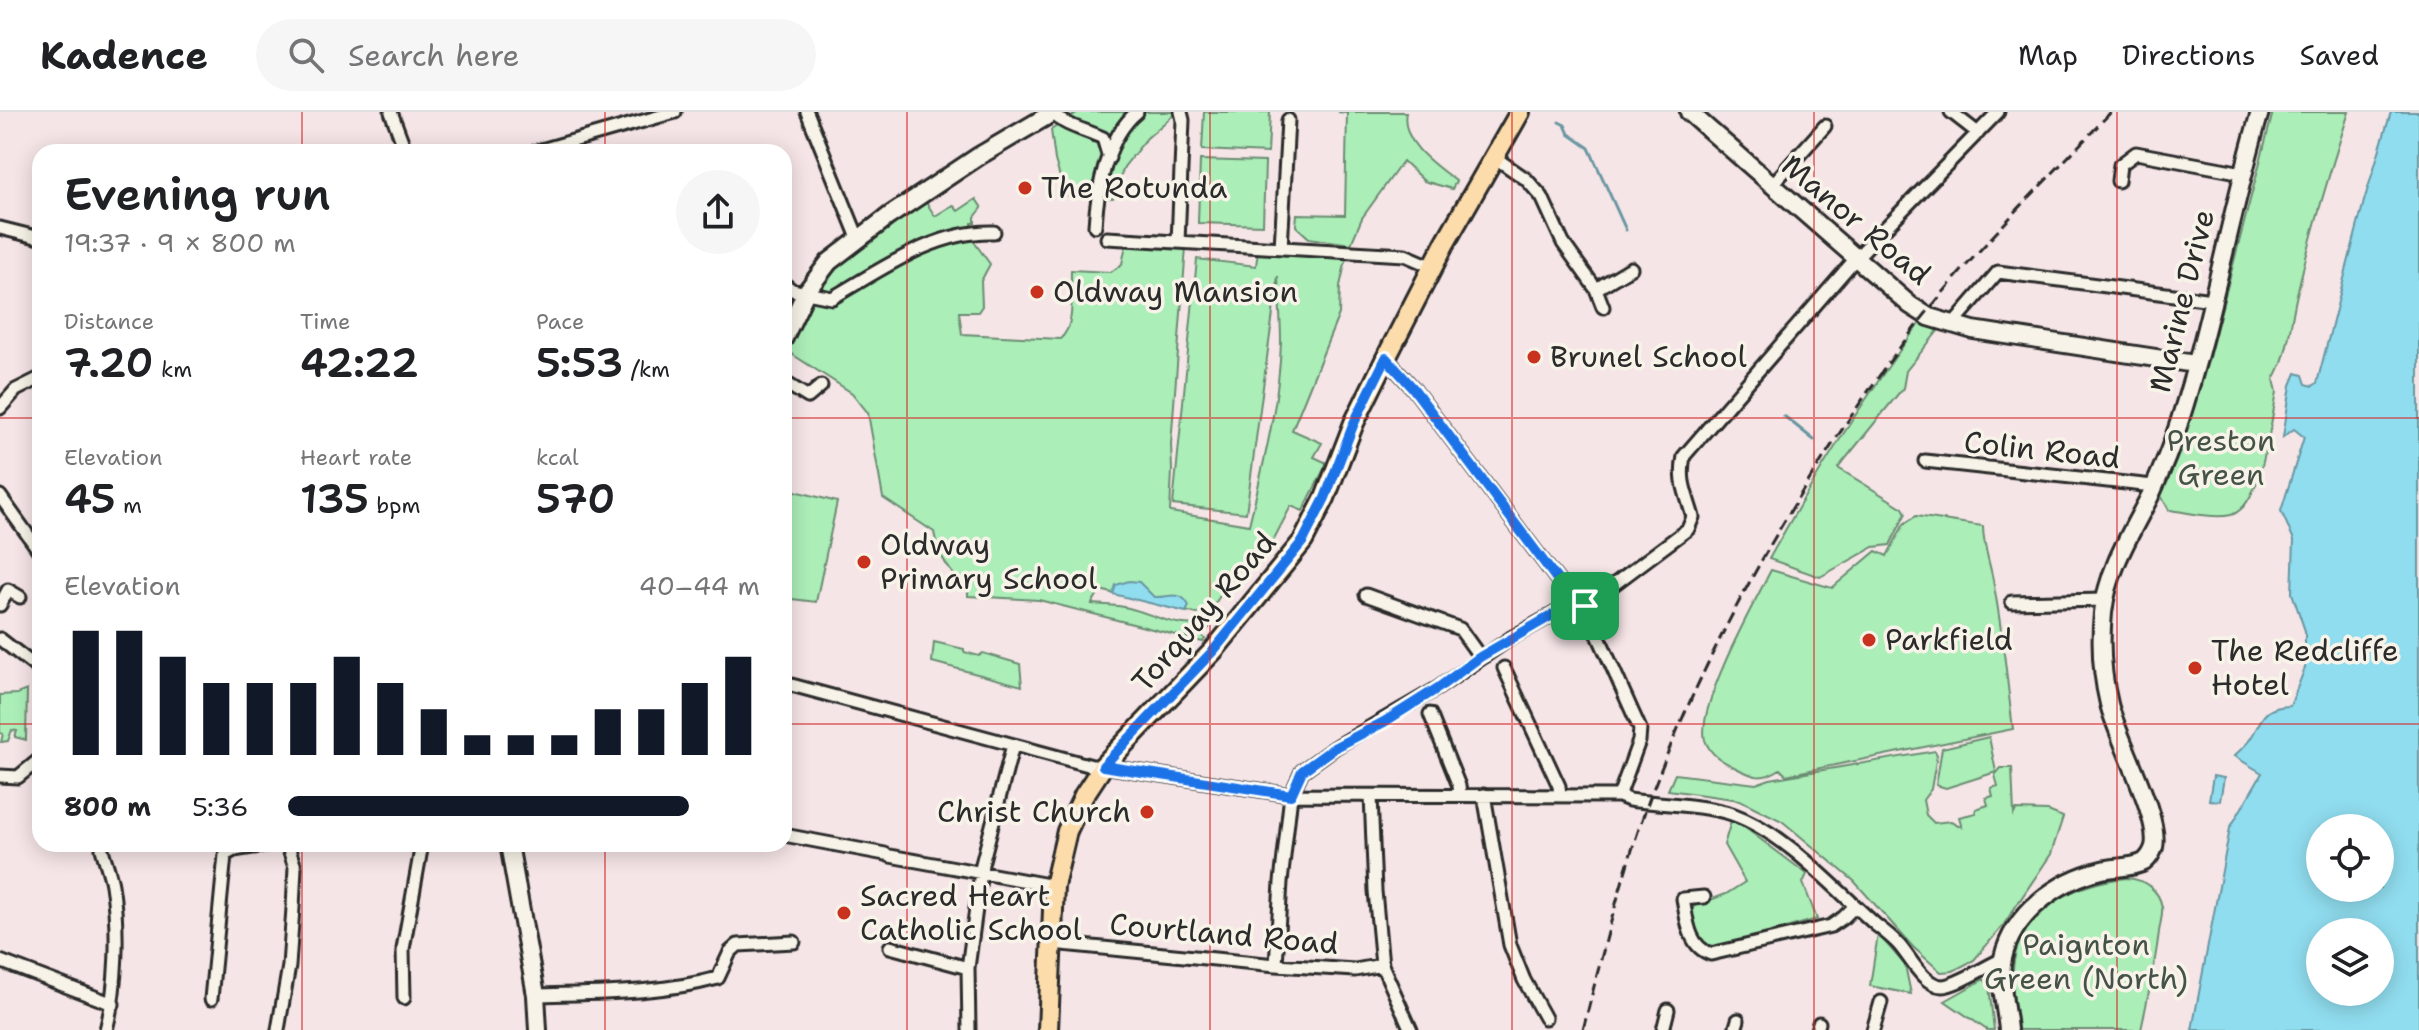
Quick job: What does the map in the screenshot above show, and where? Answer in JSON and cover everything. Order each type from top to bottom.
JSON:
[{"type":"main road","name":"Torquay Road","points":[[1048,1030],[1057,943],[1054,886],[1067,831],[1084,795],[1103,766],[1214,650],[1303,541],[1386,358],[1520,112]]},
{"type":"main road","name":"Manor Road","points":[[1689,112],[1910,305],[1929,317],[1952,325],[2195,364]]},
{"type":"main road","name":"Marine Drive","points":[[2003,959],[2018,923],[2056,890],[2081,876],[2143,862],[2153,851],[2155,836],[2109,704],[2102,638],[2105,600],[2131,529],[2166,460],[2180,422],[2260,112]]},
{"type":"main road","points":[[792,321],[806,292],[829,262],[858,238],[979,156],[1053,113]]},
{"type":"main road","points":[[510,852],[536,995],[538,1030]]},
{"type":"main road","points":[[2003,959],[2001,978],[2008,1030]]},
{"type":"street","points":[[391,112],[403,144]]},
{"type":"street","points":[[562,144],[675,112]]},
{"type":"street","points":[[807,112],[858,238]]},
{"type":"street","points":[[1095,226],[1096,205],[1109,158],[1129,119],[1137,112]]},
{"type":"street","points":[[1178,242],[1181,112]]},
{"type":"street","points":[[1951,112],[1978,133]]},
{"type":"street","points":[[1276,965],[1291,795],[1302,771],[1334,748],[1438,688],[1480,657],[1563,609],[1585,606],[1688,529],[1693,517],[1680,474],[1684,456],[1857,257],[1998,112]]},
{"type":"street","points":[[1053,113],[1065,125],[1103,138],[1109,158]]},
{"type":"street","points":[[1281,248],[1288,120]]},
{"type":"street","points":[[1772,185],[1825,126]]},
{"type":"street","points":[[2118,181],[2120,165],[2136,153],[2243,173]]},
{"type":"street","points":[[1494,157],[1526,179],[1542,197],[1563,243],[1596,289],[1603,307]]},
{"type":"street","points":[[0,228],[32,236]]},
{"type":"street","points":[[792,290],[832,298],[930,243],[978,232],[994,232]]},
{"type":"street","points":[[1107,238],[1405,255],[1433,267]]},
{"type":"street","points":[[1596,289],[1631,268]]},
{"type":"street","points":[[1952,325],[1998,272],[2212,300]]},
{"type":"street","points":[[1386,358],[1413,388],[1562,586],[1585,606],[1640,729],[1624,798]]},
{"type":"street","points":[[0,408],[16,390],[32,384]]},
{"type":"street","points":[[792,387],[808,397],[821,386]]},
{"type":"street","name":"Colin Road","points":[[1925,461],[2153,486]]},
{"type":"street","points":[[0,496],[32,541]]},
{"type":"street","points":[[0,605],[8,590],[20,597]]},
{"type":"street","points":[[1366,595],[1460,629],[1480,657]]},
{"type":"street","points":[[2012,602],[2105,600]]},
{"type":"street","points":[[0,639],[32,664]]},
{"type":"street","points":[[1504,668],[1559,786],[1560,795]]},
{"type":"street","points":[[792,685],[1092,766],[1291,795],[1560,795],[1624,798],[1730,814],[1757,826],[1817,870],[1897,943],[1930,982],[1942,986],[1959,982],[2003,959]]},
{"type":"street","points":[[1430,714],[1460,795]]},
{"type":"street","points":[[969,1030],[968,968],[982,864],[1013,745]]},
{"type":"street","points":[[0,776],[18,777],[32,766]]},
{"type":"street","points":[[1484,795],[1510,945],[1524,980],[1545,1018]]},
{"type":"street","points":[[1371,796],[1382,965],[1411,1030]]},
{"type":"street","points":[[792,837],[1054,886]]},
{"type":"street","points":[[103,852],[112,886],[115,938],[113,1004],[106,1030]]},
{"type":"street","points":[[211,999],[225,855],[230,852]]},
{"type":"street","points":[[278,1030],[289,966],[293,908],[295,867],[290,852]]},
{"type":"street","points":[[404,998],[403,949],[421,852]]},
{"type":"street","points":[[1704,897],[1677,898],[1692,938],[1702,951],[1711,954],[1831,926],[1855,906]]},
{"type":"street","points":[[536,995],[609,993],[689,985],[718,978],[730,952],[738,945],[794,942]]},
{"type":"street","name":"Courtland Road","points":[[1057,943],[1276,965],[1355,970],[1382,965]]},
{"type":"street","points":[[890,947],[968,968]]},
{"type":"street","points":[[0,961],[113,1004]]},
{"type":"street","points":[[1873,1030],[1881,1002]]},
{"type":"street","points":[[1663,1030],[1668,1010]]},
{"type":"green space","points":[[1078,112],[1177,112],[1147,138],[1124,167],[1113,198],[1065,195],[1055,160],[1051,130]]},
{"type":"green space","points":[[1204,112],[1270,112],[1268,153],[1202,150]]},
{"type":"green space","points":[[1338,112],[1406,112],[1408,133],[1429,160],[1456,181],[1452,189],[1424,181],[1403,161],[1362,218],[1351,244],[1309,238],[1296,226],[1297,214],[1345,215],[1347,113]]},
{"type":"green space","name":"Preston Green","points":[[2273,112],[2349,112],[2309,245],[2287,347],[2274,379],[2277,392],[2263,461],[2250,496],[2242,509],[2231,515],[2208,516],[2169,510],[2161,496],[2179,454],[2208,361]]},
{"type":"green space","points":[[1200,160],[1265,162],[1263,225],[1198,223]]},
{"type":"green space","points":[[924,199],[935,216],[953,205],[958,211],[976,199],[982,208],[975,217],[975,223],[972,223],[972,239],[990,264],[981,281],[982,306],[978,312],[959,312],[962,334],[1060,339],[1071,317],[1071,270],[1111,272],[1122,264],[1126,245],[1186,247],[1171,444],[1170,512],[1249,525],[1270,435],[1277,389],[1281,343],[1278,276],[1246,513],[1173,505],[1197,259],[1256,266],[1258,250],[1347,255],[1340,286],[1339,314],[1292,430],[1322,443],[1314,457],[1327,463],[1303,511],[1291,506],[1264,558],[1237,570],[1212,608],[1197,614],[1100,590],[1092,604],[1124,607],[1190,625],[1211,620],[1202,636],[1205,639],[1203,642],[1039,600],[968,596],[968,591],[942,557],[934,532],[883,498],[868,413],[852,393],[792,354],[792,329],[830,263]]},
{"type":"green space","points":[[1922,320],[1938,331],[1906,371],[1903,388],[1838,468],[1903,508],[1906,513],[1890,545],[1874,547],[1820,577],[1769,559],[1841,437]]},
{"type":"green space","points":[[792,490],[837,502],[816,602],[792,599]]},
{"type":"green space","name":"Parkfield","points":[[1916,516],[1983,526],[2000,622],[2013,729],[1786,775],[1780,769],[1768,775],[1753,775],[1717,757],[1705,740],[1709,704],[1728,655],[1771,570],[1832,588],[1876,551],[1887,556],[1904,524]]},
{"type":"green space","points":[[934,642],[979,656],[983,653],[1020,664],[1022,686],[932,662]]},
{"type":"green space","points":[[27,690],[26,740],[15,737],[17,731],[12,730],[8,741],[1,742],[0,695]]},
{"type":"green space","points":[[1989,737],[1996,772],[1946,788],[1936,785],[1942,748]]},
{"type":"green space","points":[[1935,751],[1937,755],[1931,789],[1923,800],[1926,815],[1934,823],[1951,821],[1962,827],[1959,817],[1976,813],[1976,809],[1988,805],[1986,798],[1993,796],[1991,788],[1998,786],[1995,775],[2001,768],[2012,768],[2014,814],[2016,810],[2048,811],[2063,817],[2051,854],[2002,927],[1974,960],[1953,971],[1941,972],[1913,947],[1854,881],[1782,821],[1740,800],[1668,790],[1675,774],[1756,784]]},
{"type":"green space","points":[[1732,818],[1807,874],[1803,883],[1817,919],[1726,945],[1709,946],[1696,937],[1691,914],[1694,906],[1726,894],[1745,882],[1724,845]]},
{"type":"green space","name":"Paignton Green (North)","points":[[2126,878],[2149,886],[2158,895],[2162,907],[2141,1030],[2018,1030],[2013,970],[2019,942],[2028,926],[2040,912],[2072,892],[2089,885]]},
{"type":"green space","points":[[1878,934],[1905,965],[1911,994],[1870,986]]},
{"type":"green space","points":[[1984,979],[1989,986],[1994,1030],[1987,1030],[1945,1001]]},
{"type":"water","points":[[2391,112],[2419,112],[2419,1030],[2192,1030],[2230,828],[2262,773],[2234,756],[2248,742],[2267,713],[2290,706],[2305,668],[2305,631],[2292,593],[2294,540],[2281,511],[2304,437],[2294,429],[2283,437],[2291,385],[2296,373],[2303,375],[2306,384],[2313,386],[2317,383],[2364,201]]},
{"type":"water","points":[[1139,582],[1154,597],[1178,596],[1189,606],[1186,612],[1113,594],[1116,585]]},
{"type":"water","points":[[2213,776],[2224,778],[2220,801],[2209,800]]},
{"type":"waterway","points":[[1559,122],[1565,125],[1569,134],[1589,148],[1626,230]]},
{"type":"waterway","points":[[1784,416],[1814,440]]},
{"type":"railway","points":[[1583,1030],[1623,880],[1652,792],[1705,669],[1768,550],[1838,435],[1916,326],[1986,243],[2111,112]]},
{"type":"place","name":"The Rotunda","points":[[1025,188]]},
{"type":"place","name":"Oldway Mansion","points":[[1037,292]]},
{"type":"place","name":"Brunel School","points":[[1534,357]]},
{"type":"place","name":"Oldway Primary School","points":[[864,562]]},
{"type":"place","name":"Parkfield","points":[[1869,640]]},
{"type":"place","name":"The Redcliffe Hotel","points":[[2195,668]]},
{"type":"place","name":"Christ Church","points":[[1147,812]]},
{"type":"place","name":"Sacred Heart Catholic School","points":[[844,913]]},
{"type":"route","points":[[1386,358],[1413,388],[1562,586],[1585,606],[1563,609],[1511,638],[1384,722],[1334,748],[1302,771],[1291,795],[1103,766],[1214,650],[1303,541],[1386,358]]}]
